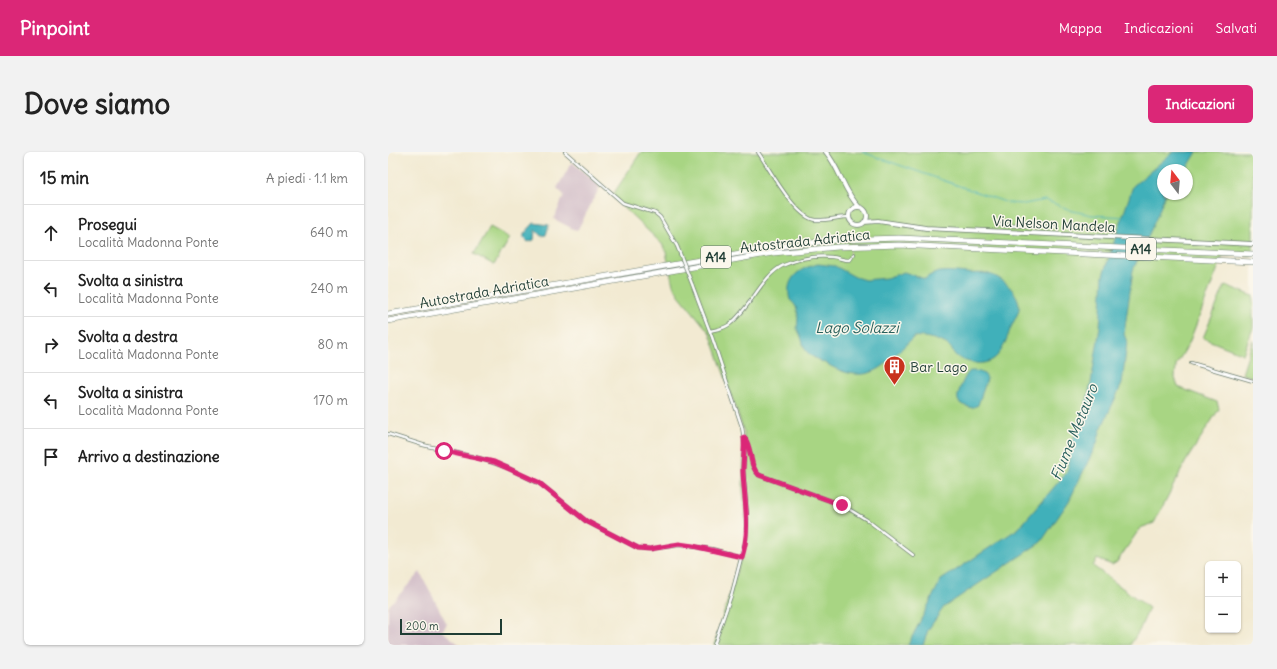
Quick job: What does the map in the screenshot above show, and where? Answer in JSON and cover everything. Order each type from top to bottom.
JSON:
[{"type":"highway","name":"Autostrada Adriatica","points":[[388,314],[775,247],[837,240],[899,238],[1253,254]]},
{"type":"highway","name":"Autostrada Adriatica","points":[[388,321],[773,253],[838,247],[899,245],[1253,262]]},
{"type":"main road","points":[[826,152],[841,175],[850,196],[852,210],[849,217],[851,221],[856,224],[864,222],[866,214],[850,196]]},
{"type":"main road","points":[[852,210],[859,207]]},
{"type":"main road","name":"Via Nelson Mandela","points":[[866,214],[878,221]]},
{"type":"main road","name":"Via Nelson Mandela","points":[[864,222],[878,221],[926,228],[1253,244]]},
{"type":"street","points":[[565,152],[623,203],[655,213],[660,217],[677,246],[692,284],[710,331],[744,437],[747,441],[753,466],[759,475],[842,505],[867,520],[913,556]]},
{"type":"street","points":[[758,152],[780,187],[808,217],[817,220],[849,217]]},
{"type":"street","points":[[997,225],[1055,227]]},
{"type":"street","points":[[710,331],[722,329],[730,325],[744,310],[767,280],[777,269],[784,265],[808,258],[822,256],[850,260],[854,254]]},
{"type":"street","points":[[1191,363],[1253,381]]},
{"type":"street","points":[[388,434],[423,446],[479,458],[508,468],[542,485],[586,521],[638,548],[650,549],[679,544],[742,557]]},
{"type":"street","points":[[714,645],[742,557],[746,539],[747,515],[743,468],[744,437]]},
{"type":"shaded area","points":[[572,162],[600,187],[577,231],[554,219],[564,195],[557,188]]},
{"type":"shaded area","points":[[420,572],[447,624],[442,631],[460,645],[388,645],[388,607]]},
{"type":"green space","points":[[641,152],[1253,152],[1253,255],[1223,255],[1189,343],[1176,365],[1175,378],[1178,387],[1217,402],[1219,409],[1186,461],[1154,523],[1140,528],[1117,562],[1112,565],[1097,559],[1093,566],[1149,608],[1139,631],[1130,645],[714,645],[747,538],[743,490],[744,432],[710,333],[679,295],[673,285],[666,252],[662,244],[612,196]]},
{"type":"green space","points":[[490,227],[510,238],[494,265],[474,254]]},
{"type":"green space","points":[[1225,285],[1253,296],[1253,328],[1243,354],[1203,338]]},
{"type":"green space","points":[[1253,340],[1253,377],[1242,374]]},
{"type":"water","points":[[1173,152],[1197,152],[1190,164],[1159,164]]},
{"type":"water","points":[[1157,166],[1157,200],[1163,200],[1133,270],[1124,334],[1127,342],[1122,384],[1101,429],[1097,443],[1069,501],[1041,542],[944,607],[928,630],[923,645],[908,645],[941,580],[1019,528],[1067,472],[1075,432],[1083,416],[1091,383],[1100,327],[1103,275],[1133,186]]},
{"type":"water","points":[[534,223],[549,225],[546,235],[541,236],[535,230],[534,240],[528,242],[524,238],[524,234]]},
{"type":"water","name":"Lago Solazzi","points":[[818,264],[835,266],[855,277],[865,280],[886,278],[904,272],[925,279],[935,273],[940,272],[989,274],[1002,280],[1011,288],[1017,298],[1019,309],[1000,353],[988,362],[973,363],[967,361],[956,356],[950,347],[942,342],[932,338],[914,337],[890,360],[873,372],[865,374],[850,373],[835,368],[810,355],[806,351],[797,329],[798,313],[797,309],[790,300],[789,286],[791,280],[799,272],[805,268]]},
{"type":"water","points":[[970,371],[978,371],[983,373],[987,379],[978,405],[972,408],[960,403],[958,400],[958,393]]},
{"type":"waterway","points":[[862,152],[1008,203],[1024,204],[1045,200],[1073,211],[1092,215],[1124,217]]},
{"type":"tunnel","points":[[853,233],[854,254]]},
{"type":"place","name":"Bar Lago","points":[[894,386]]},
{"type":"route","points":[[444,451],[494,462],[538,482],[586,521],[619,539],[638,548],[644,549],[679,544],[712,549],[742,557],[746,539],[747,515],[743,468],[745,446],[744,437],[747,441],[753,466],[759,475],[842,505]]},
{"type":"water label","name":"Fiume Metauro","points":[[1074,432]]}]
